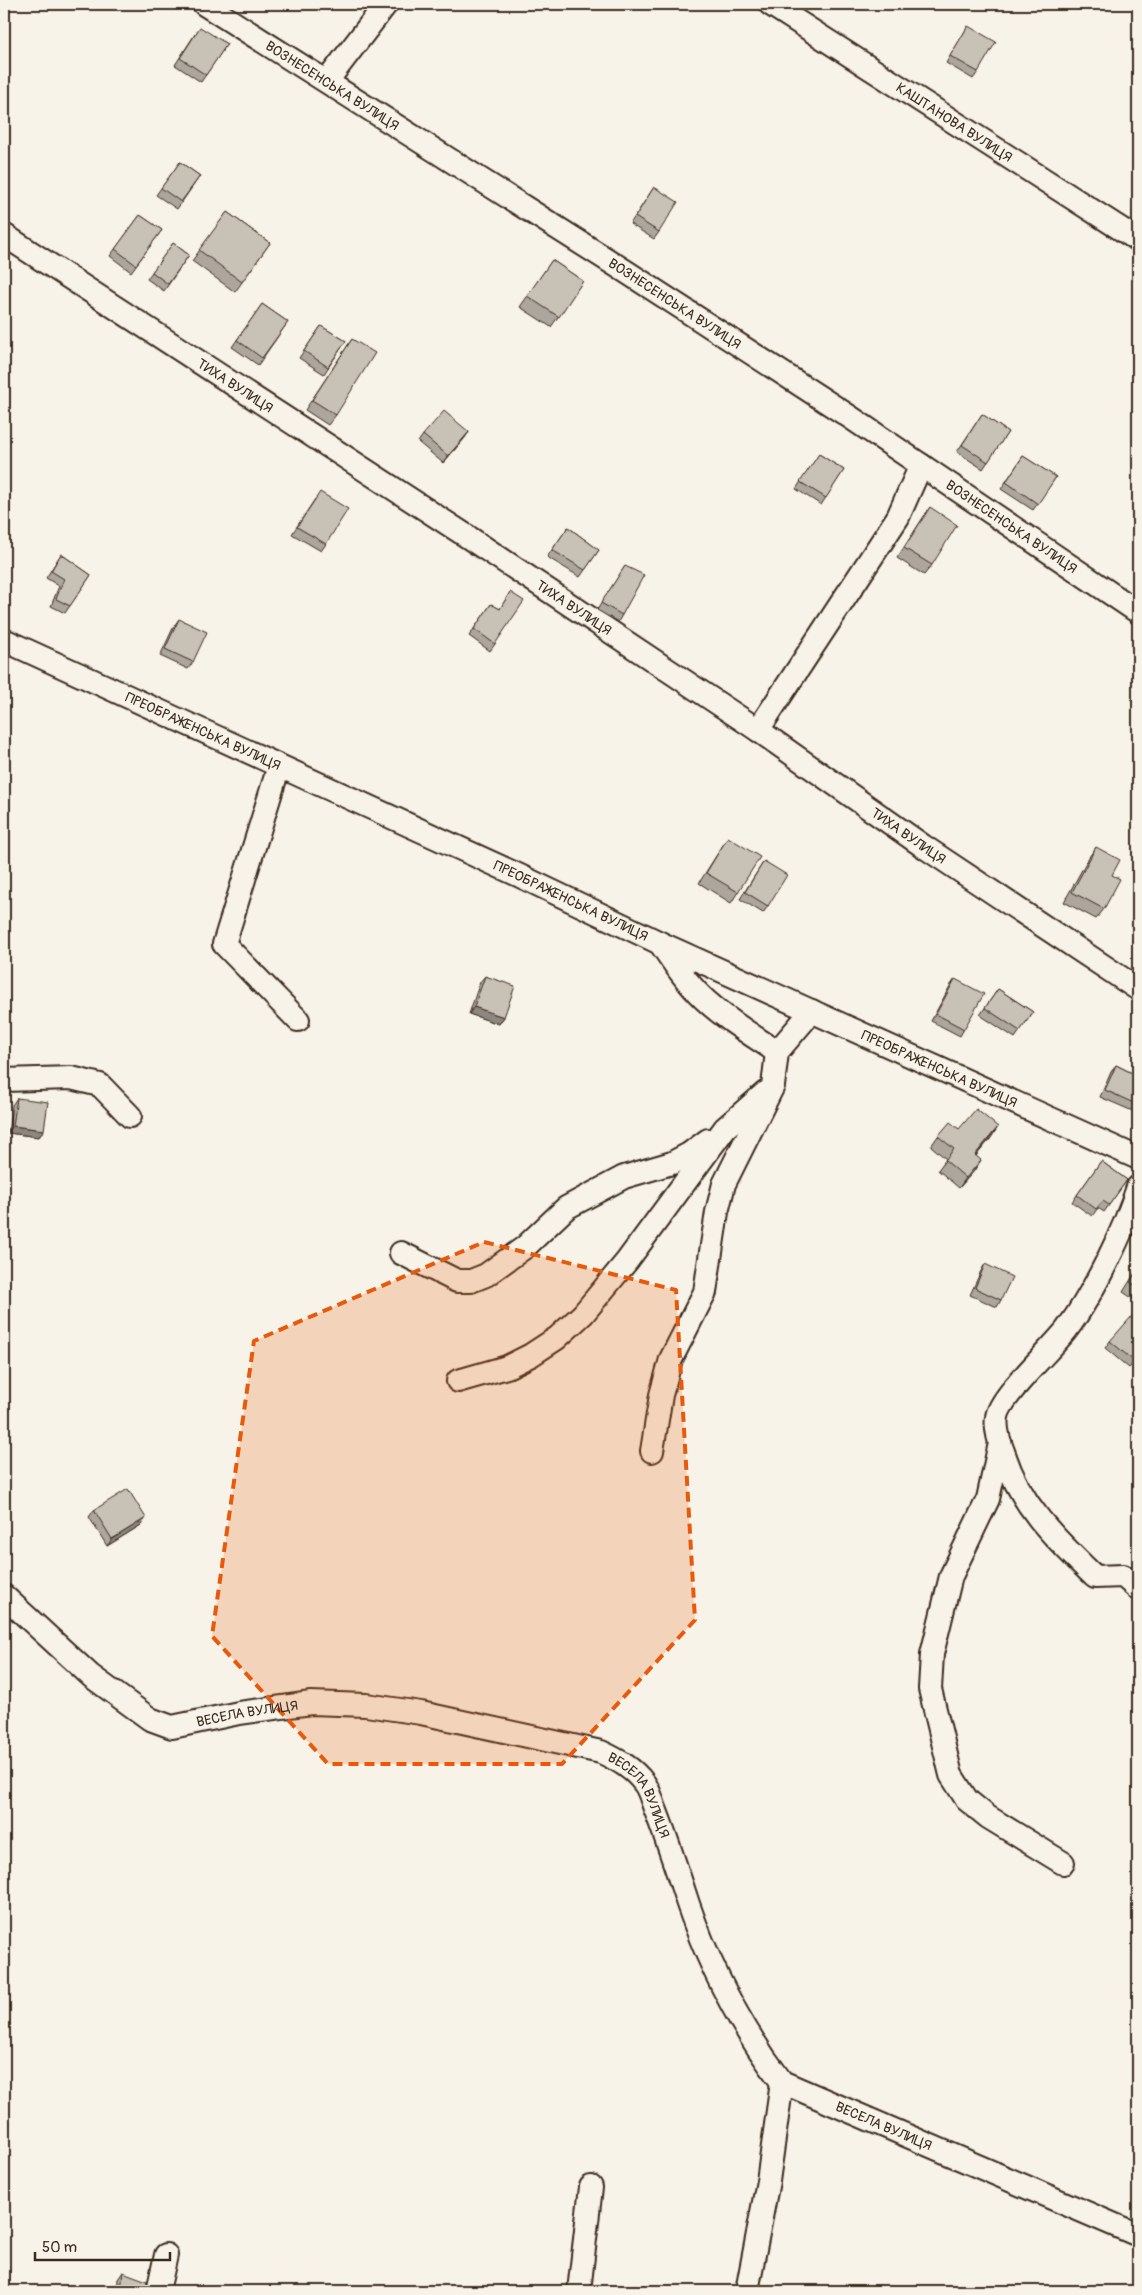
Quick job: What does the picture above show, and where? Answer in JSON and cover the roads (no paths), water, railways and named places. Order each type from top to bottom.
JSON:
[{"type":"street","name":"ВОЗНЕСЕНСЬКА ВУЛИЦЯ","points":[[204,4],[625,271],[921,465],[1138,612]]},
{"type":"street","points":[[327,81],[386,4]]},
{"type":"street","name":"КАШТАНОВА ВУЛИЦЯ","points":[[770,4],[1138,240]]},
{"type":"street","name":"ТИХА ВУЛИЦЯ","points":[[4,235],[758,730],[931,851],[1138,989]]},
{"type":"street","points":[[758,730],[898,517],[921,465]]},
{"type":"street","name":"ПРЕОБРАЖЕНСЬКА ВУЛИЦЯ","points":[[4,640],[518,875],[660,943],[1138,1158]]},
{"type":"street","points":[[279,766],[224,944],[298,1020]]},
{"type":"street","points":[[660,943],[679,970],[702,997],[722,1014],[777,1052]]},
{"type":"street","points":[[652,1451],[661,1395],[671,1359],[705,1292],[714,1228],[724,1184],[773,1086],[777,1052],[812,1011]]},
{"type":"street","points":[[4,1080],[71,1078],[100,1085],[130,1116]]},
{"type":"street","points":[[401,1253],[456,1281],[471,1281],[486,1275],[525,1247],[566,1208],[624,1177],[672,1163],[689,1154],[725,1128],[773,1086]]},
{"type":"street","points":[[458,1381],[507,1367],[531,1355],[557,1338],[583,1314],[627,1261],[725,1128]]},
{"type":"street","points":[[1138,1187],[1100,1273],[1068,1328],[1022,1382],[1006,1395],[997,1417],[1000,1443],[1011,1478],[1032,1511],[1095,1577],[1123,1576],[1138,1589]]},
{"type":"street","points":[[1000,1443],[988,1499],[951,1576],[932,1654],[930,1689],[951,1775],[968,1800],[988,1817],[1063,1863]]},
{"type":"street","name":"ВЕСЕЛА ВУЛИЦЯ","points":[[4,1596],[91,1676],[150,1719],[172,1727],[238,1713],[311,1703],[366,1705],[421,1714],[601,1752],[627,1765],[645,1784],[668,1842],[696,1924],[731,2004],[758,2050],[782,2082],[1138,2234]]},
{"type":"street","points":[[747,2291],[768,2181],[782,2082]]},
{"type":"street","points":[[579,2291],[591,2187]]},
{"type":"street","points":[[158,2291],[166,2255]]}]
